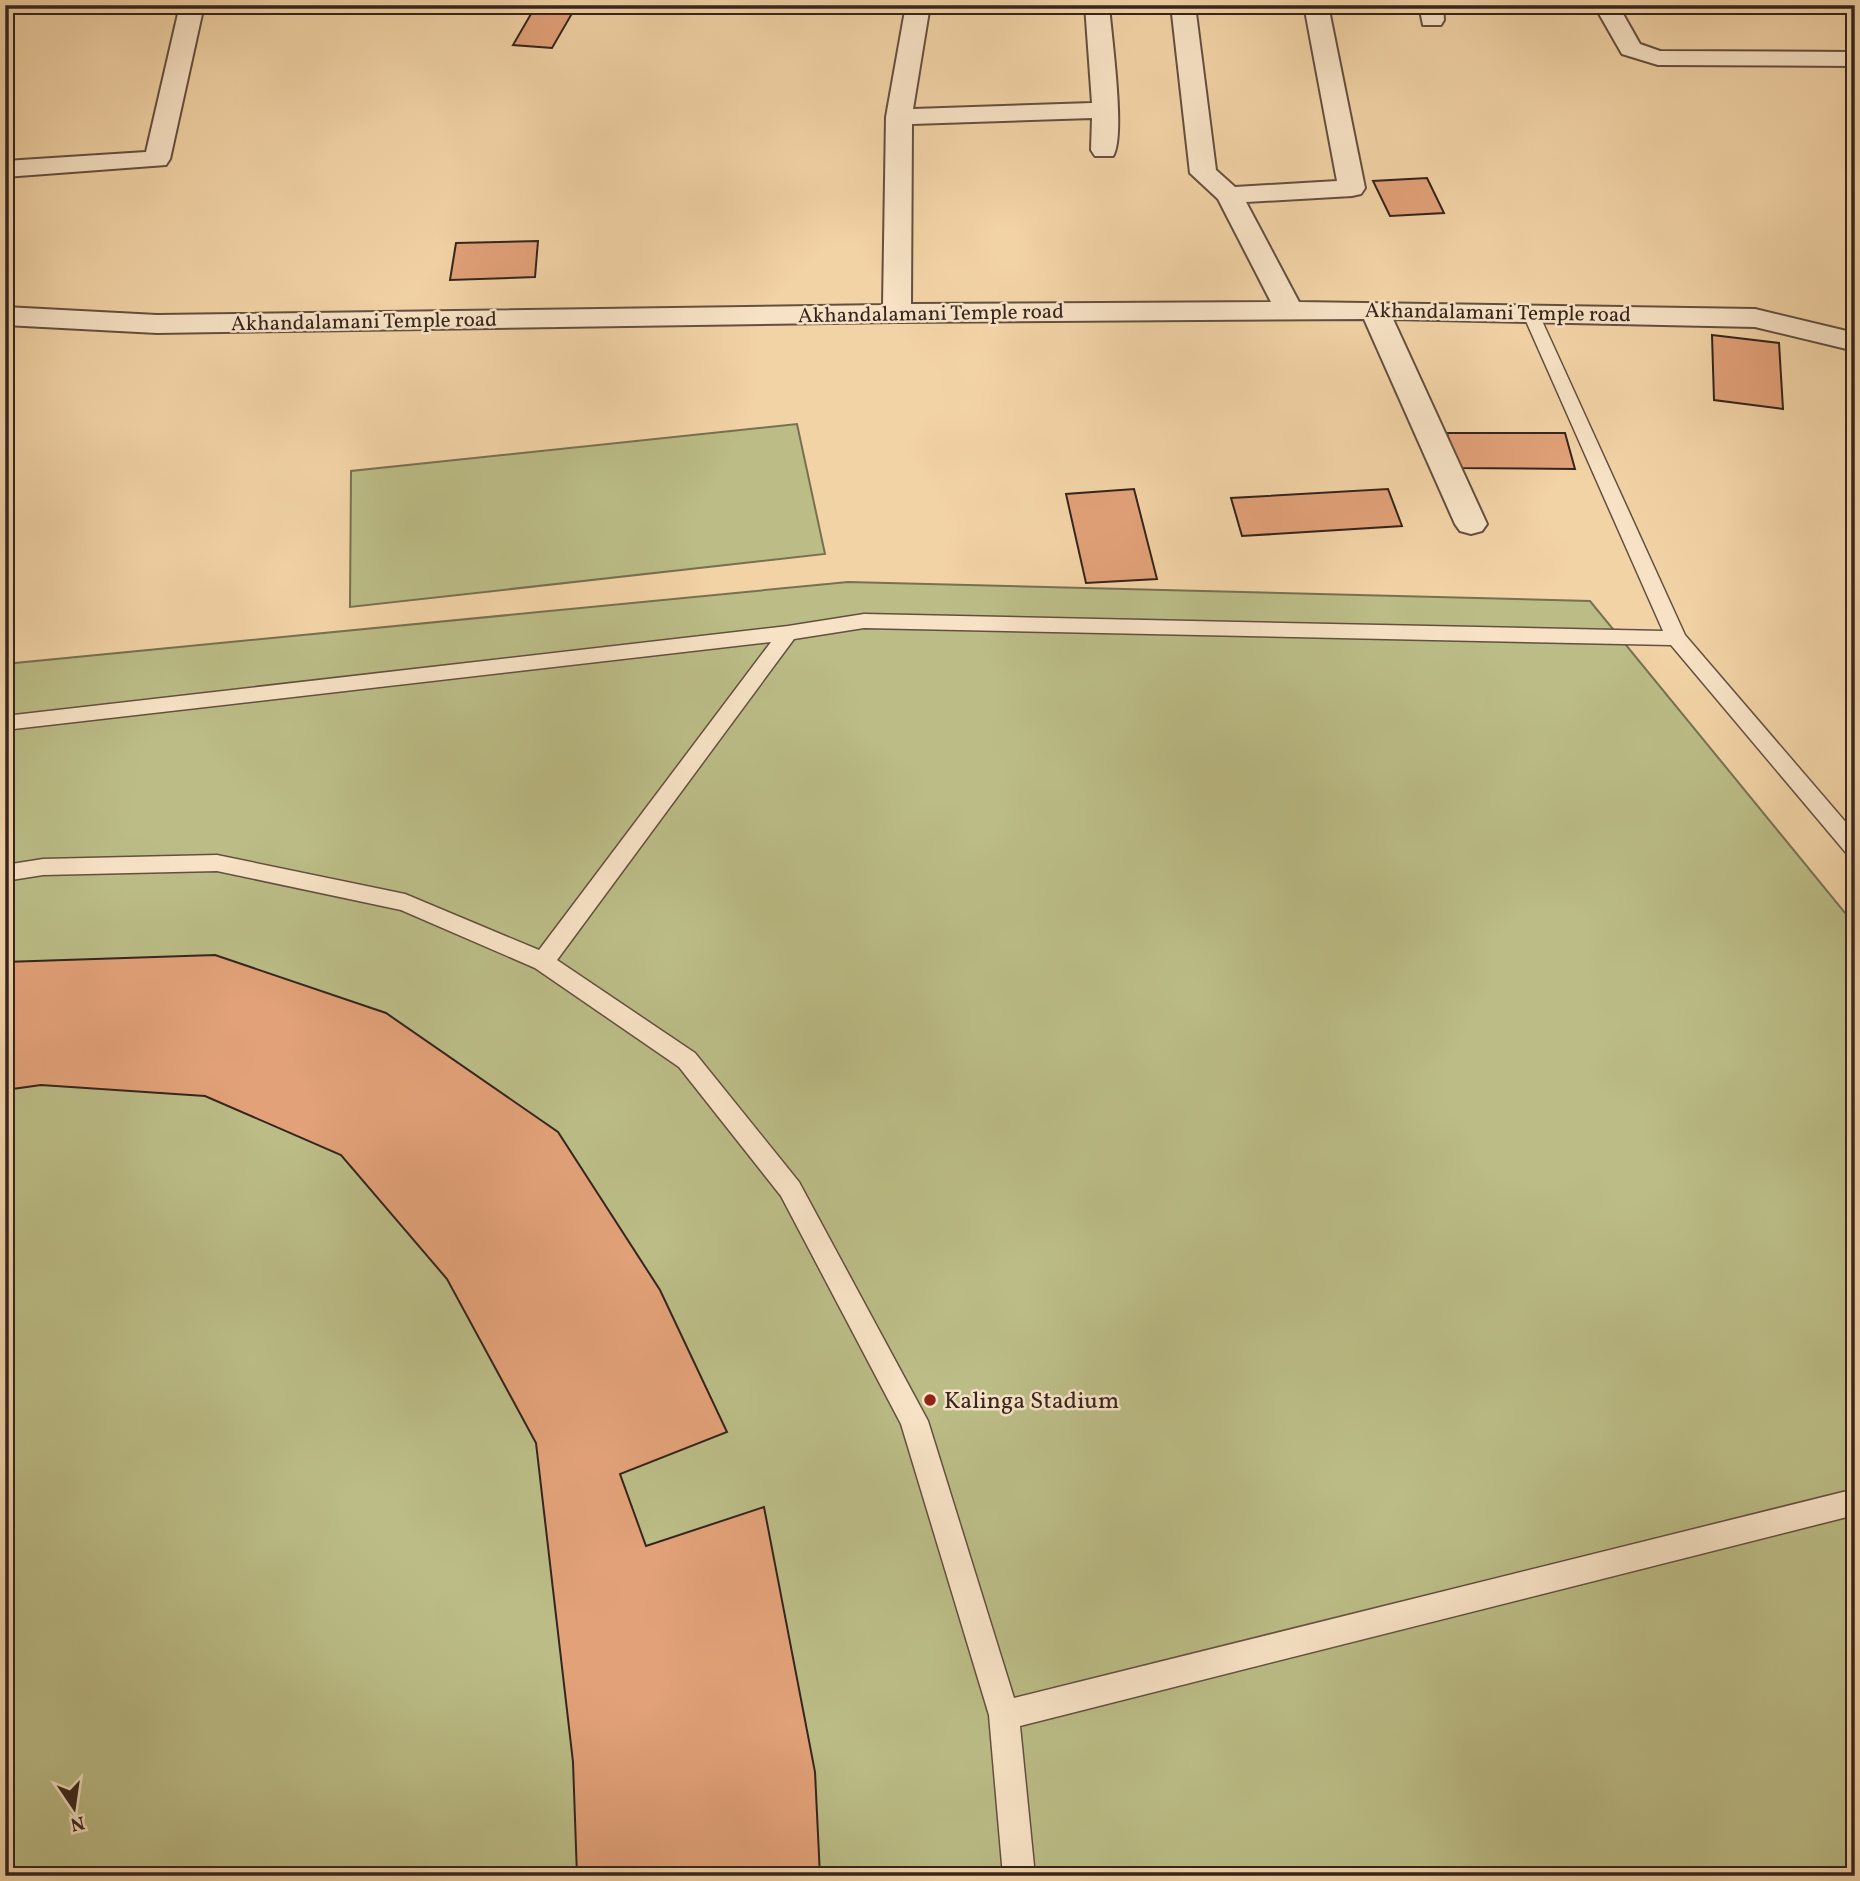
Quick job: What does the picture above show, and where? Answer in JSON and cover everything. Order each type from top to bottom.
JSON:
[{"type":"street","points":[[5,170],[157,159],[192,5]]},
{"type":"street","points":[[897,313],[899,117],[918,5]]},
{"type":"street","points":[[1097,5],[1105,110],[1104,150]]},
{"type":"street","points":[[1183,5],[1203,173],[1229,195],[1289,310]]},
{"type":"street","points":[[1229,195],[1352,188],[1316,5]]},
{"type":"street","points":[[1606,5],[1631,49],[1658,58],[1855,59]]},
{"type":"street","points":[[899,117],[1105,110]]},
{"type":"street","name":"Akhandalamani Temple road","points":[[5,316],[157,324],[897,313],[1289,310],[1530,312],[1755,318],[1855,342]]},
{"type":"street","points":[[1375,310],[1471,524]]},
{"type":"lane","points":[[1530,312],[1676,638],[1855,848]]},
{"type":"lane","points":[[5,723],[789,633],[864,621],[1676,638]]},
{"type":"lane","points":[[543,962],[789,633]]},
{"type":"lane","points":[[5,873],[43,867],[217,863],[405,901],[543,962],[687,1060],[790,1189],[914,1421],[1004,1715],[1018,1876]]},
{"type":"lane","points":[[1004,1715],[1855,1502]]},
{"type":"green space","points":[[797,424],[825,554],[350,607],[351,471]]},
{"type":"green space","name":"Kalinga Stadium","points":[[848,582],[1590,601],[1855,925],[1855,1876],[5,1876],[5,664]]},
{"type":"building","points":[[535,7],[574,10],[552,48],[513,45]]},
{"type":"building","points":[[1427,178],[1444,213],[1390,216],[1373,181]]},
{"type":"building","points":[[538,241],[535,277],[450,280],[456,243]]},
{"type":"building","points":[[1712,335],[1779,343],[1783,409],[1714,400]]},
{"type":"building","points":[[1447,433],[1565,433],[1575,469],[1456,468]]},
{"type":"building","points":[[1134,489],[1157,579],[1086,583],[1066,494]]},
{"type":"building","points":[[1388,489],[1402,526],[1242,536],[1231,498]]},
{"type":"building","points":[[215,955],[386,1013],[558,1132],[660,1290],[727,1432],[620,1474],[646,1546],[764,1507],[815,1772],[820,1876],[577,1876],[573,1762],[536,1443],[447,1279],[341,1155],[205,1096],[41,1085],[5,1090],[5,962]]},
{"type":"place","name":"Kalinga Stadium","points":[[930,1400]]}]
